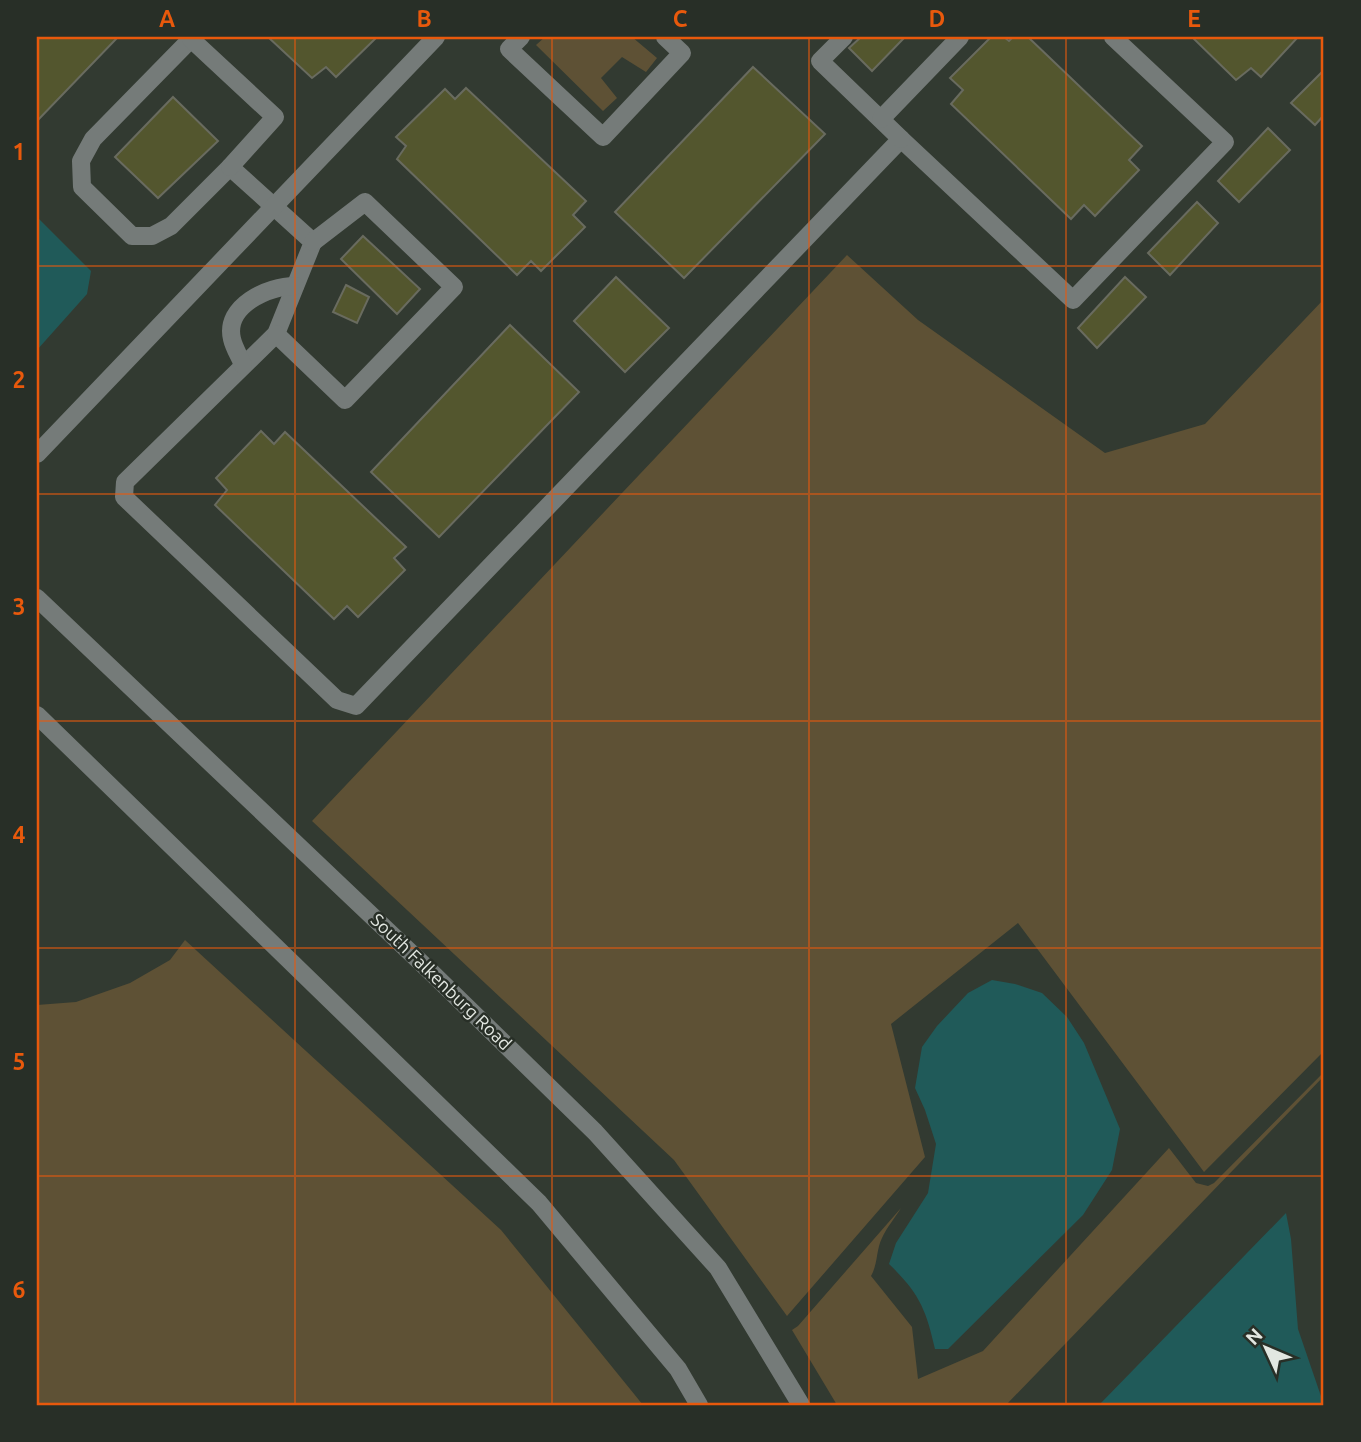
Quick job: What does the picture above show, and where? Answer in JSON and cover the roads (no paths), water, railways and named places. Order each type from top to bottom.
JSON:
[{"type":"street","points":[[37,454],[436,37]]},
{"type":"street","points":[[521,37],[509,50],[603,137],[682,53],[665,37]]},
{"type":"street","points":[[844,37],[820,61],[1073,300],[1225,142],[1113,37]]},
{"type":"street","points":[[881,119],[960,37]]},
{"type":"street","points":[[190,38],[275,117],[230,167],[171,226],[152,236],[132,236],[82,187],[81,161],[93,139],[190,38]]},
{"type":"street","points":[[276,334],[345,400],[454,287],[365,202],[313,242],[276,334],[125,482],[124,497],[337,700],[355,706],[901,139]]},
{"type":"street","points":[[230,167],[313,242]]},
{"type":"street","points":[[243,365],[232,340],[233,323],[239,311],[258,294],[280,286],[295,285]]},
{"type":"street","name":"South Falkenburg Road","points":[[37,598],[596,1132],[718,1268],[801,1405]]},
{"type":"street","points":[[37,715],[539,1203],[678,1368],[699,1405]]},
{"type":"water","points":[[37,217],[91,271],[87,294],[37,350]]},
{"type":"water","points":[[992,980],[1042,993],[1067,1017],[1084,1043],[1120,1129],[1112,1170],[1083,1215],[948,1349],[935,1349],[920,1302],[889,1264],[896,1243],[928,1193],[936,1144],[915,1088],[922,1047],[937,1026],[968,993]]},
{"type":"water","points":[[1286,1213],[1291,1239],[1298,1329],[1324,1405],[1099,1405]]}]
